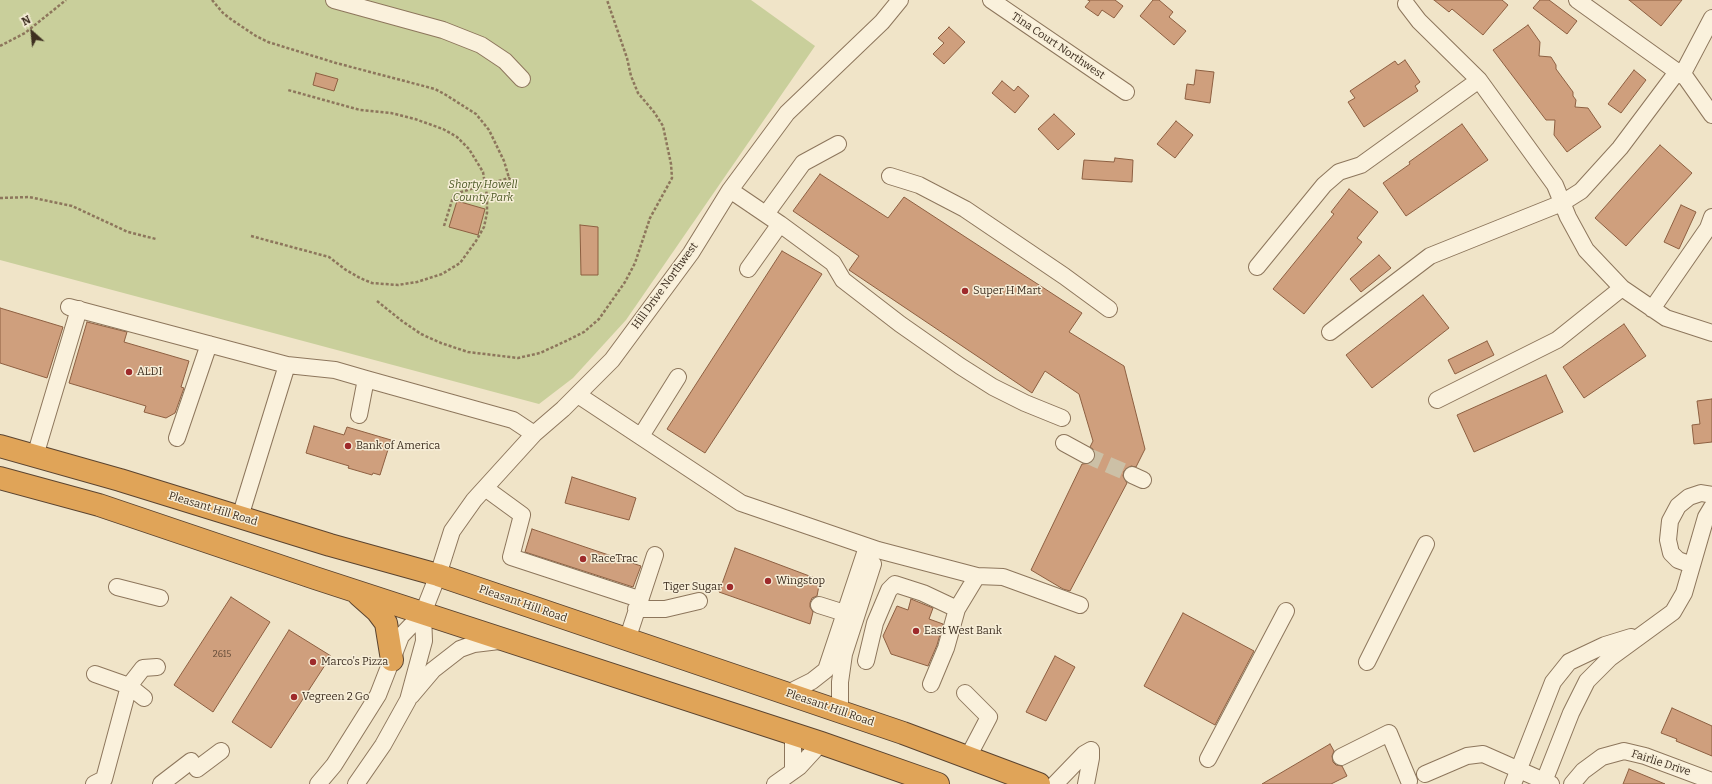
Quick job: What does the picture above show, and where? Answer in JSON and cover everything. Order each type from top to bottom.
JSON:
[{"type":"highway","name":"Pleasant Hill Road","points":[[0,446],[438,575],[840,712],[968,757],[1039,784]]},
{"type":"highway","points":[[0,478],[99,505],[793,734],[938,784]]},
{"type":"highway","points":[[353,590],[377,611],[386,623],[392,660]]},
{"type":"street","points":[[334,0],[443,30],[481,45],[505,61],[522,79]]},
{"type":"street","name":"Hill Drive Northwest","points":[[423,613],[438,575],[452,532],[474,500],[534,434],[578,395],[612,360],[691,253],[730,190],[787,113],[882,22],[900,0]]},
{"type":"street","name":"Tina Court Northwest","points":[[991,0],[1126,92]]},
{"type":"street","points":[[1577,0],[1686,78],[1712,115]]},
{"type":"street","points":[[1406,4],[1419,21],[1479,80],[1555,185],[1562,203],[1586,250],[1622,288],[1652,309],[1666,318],[1712,333]]},
{"type":"street","points":[[1330,332],[1430,256],[1562,203],[1580,191],[1620,148],[1679,74],[1712,18]]},
{"type":"street","points":[[1257,268],[1324,185],[1339,172],[1361,165],[1479,80]]},
{"type":"street","points":[[766,214],[803,163],[838,144]]},
{"type":"street","points":[[890,176],[919,185],[965,210],[1109,308]]},
{"type":"street","points":[[730,190],[766,214],[833,263],[843,280],[900,324],[960,366],[993,387],[1018,400],[1062,418]]},
{"type":"street","points":[[1652,309],[1708,228],[1712,217]]},
{"type":"street","points":[[748,269],[780,224]]},
{"type":"street","points":[[1437,400],[1556,340],[1622,288]]},
{"type":"street","points":[[35,456],[74,308],[287,365],[335,370],[513,420],[534,434]]},
{"type":"street","points":[[177,438],[208,344]]},
{"type":"street","points":[[240,517],[287,365]]},
{"type":"street","points":[[641,436],[678,377]]},
{"type":"street","points":[[359,415],[366,379]]},
{"type":"street","points":[[578,395],[742,503],[872,549],[977,576],[1003,577],[1080,605]]},
{"type":"street","points":[[1064,444],[1086,455]]},
{"type":"street","points":[[485,488],[522,515],[511,556],[638,604],[665,609],[699,601]]},
{"type":"street","points":[[1692,565],[1678,560],[1671,553],[1668,540],[1670,521],[1678,506],[1689,497],[1701,493],[1712,495]]},
{"type":"street","points":[[1425,774],[1467,756],[1483,754],[1515,777],[1546,783],[1571,713],[1587,681],[1610,658],[1672,612],[1684,593],[1706,516],[1712,507]]},
{"type":"street","points":[[1367,662],[1426,544]]},
{"type":"street","points":[[786,694],[812,681],[826,670],[850,615],[872,549]]},
{"type":"street","points":[[627,640],[654,555]]},
{"type":"street","points":[[931,684],[946,648],[957,610],[977,576]]},
{"type":"street","points":[[866,661],[875,623],[889,590],[895,584],[923,593],[957,610]]},
{"type":"street","points":[[117,587],[160,598]]},
{"type":"street","points":[[819,605],[875,623]]},
{"type":"street","points":[[1208,759],[1286,611]]},
{"type":"street","points":[[318,784],[334,765],[378,696],[401,636],[423,613]]},
{"type":"street","points":[[408,700],[424,641],[423,613]]},
{"type":"street","points":[[840,712],[840,682],[850,615]]},
{"type":"street","points":[[1515,777],[1553,682],[1569,662],[1605,646],[1646,632]]},
{"type":"street","points":[[356,784],[383,745],[408,700],[433,670],[460,649],[474,644],[506,640]]},
{"type":"street","points":[[94,784],[104,779],[130,686],[143,668],[157,667]]},
{"type":"street","points":[[95,674],[130,686],[144,698]]},
{"type":"street","points":[[965,693],[989,717],[968,757]]},
{"type":"street","points":[[1341,757],[1389,733],[1409,781]]},
{"type":"street","points":[[793,734],[793,770]]},
{"type":"street","points":[[775,784],[799,767],[821,744]]},
{"type":"street","points":[[1055,784],[1084,754],[1091,750],[1086,784]]},
{"type":"street","points":[[170,781],[194,765],[221,751]]},
{"type":"street","name":"Fairlie Drive","points":[[1572,784],[1583,772],[1602,757],[1624,751],[1645,756],[1712,781]]},
{"type":"path","points":[[0,46],[25,33],[66,0]]},
{"type":"path","points":[[212,0],[223,13],[232,20],[268,42],[336,63],[435,89],[446,95],[476,114],[489,130],[504,162],[509,178],[516,189]]},
{"type":"path","points":[[377,301],[421,334],[441,343],[468,352],[518,358],[540,353],[564,342],[584,332],[599,319],[625,282],[635,263],[650,218],[672,178],[671,164],[663,126],[654,112],[638,93],[630,76],[627,58],[607,0]]},
{"type":"path","points":[[250,236],[329,257],[346,270],[372,283],[398,285],[417,282],[442,274],[460,263],[484,227],[487,214],[487,196],[483,172],[469,149],[457,137],[443,129],[415,119],[391,113],[360,110],[288,90]]},
{"type":"path","points":[[444,226],[454,194],[509,178]]},
{"type":"path","points":[[0,198],[29,197],[72,206],[128,232],[156,239]]},
{"type":"green space","name":"Shorty Howell County Park","points":[[0,0],[751,0],[815,46],[626,320],[573,378],[539,404],[0,260]]},
{"type":"building","points":[[1088,0],[1115,0],[1123,6],[1114,18],[1102,10],[1098,16],[1085,7],[1090,1]]},
{"type":"building","points":[[1153,0],[1159,0],[1173,12],[1169,17],[1186,31],[1174,45],[1140,16]]},
{"type":"building","points":[[1434,0],[1502,0],[1508,5],[1483,35],[1452,9],[1449,12]]},
{"type":"building","points":[[1540,0],[1549,0],[1577,21],[1567,34],[1533,8]]},
{"type":"building","points":[[1629,0],[1682,0],[1661,26]]},
{"type":"building","points":[[1528,25],[1540,42],[1539,56],[1551,57],[1556,65],[1556,69],[1573,92],[1573,96],[1576,100],[1575,107],[1588,108],[1601,127],[1567,152],[1554,135],[1555,120],[1546,120],[1493,50]]},
{"type":"building","points":[[949,27],[965,42],[944,64],[933,54],[944,43],[938,38]]},
{"type":"building","points":[[1405,60],[1420,82],[1415,86],[1418,91],[1364,127],[1348,102],[1355,98],[1350,91],[1395,61],[1398,65]]},
{"type":"building","points":[[1196,70],[1214,72],[1210,103],[1185,99],[1187,84],[1194,85]]},
{"type":"building","points":[[1634,70],[1646,80],[1621,113],[1608,104]]},
{"type":"building","points":[[316,73],[338,79],[334,91],[313,85]]},
{"type":"building","points":[[1002,81],[1014,91],[1018,86],[1029,96],[1015,113],[992,93]]},
{"type":"building","points":[[1054,114],[1075,134],[1058,150],[1038,129]]},
{"type":"building","points":[[1176,121],[1193,135],[1175,158],[1157,144]]},
{"type":"building","points":[[1462,124],[1488,160],[1406,216],[1383,183],[1410,164],[1409,162]]},
{"type":"building","points":[[1660,145],[1692,173],[1626,246],[1595,218]]},
{"type":"building","points":[[1115,158],[1133,160],[1132,182],[1082,179],[1084,160],[1114,162]]},
{"type":"building","points":[[820,174],[888,218],[904,197],[1082,313],[1069,332],[1124,366],[1145,449],[1136,467],[1131,466],[1124,471],[1123,476],[1127,483],[1070,591],[1063,589],[1031,570],[1082,464],[1091,463],[1094,459],[1094,450],[1090,447],[1093,441],[1079,394],[1045,371],[1032,393],[849,270],[859,256],[793,211]]},
{"type":"building","points":[[1349,189],[1378,212],[1357,238],[1362,242],[1304,314],[1273,289],[1334,214],[1331,212]]},
{"type":"building","points":[[457,201],[485,209],[478,235],[449,227]]},
{"type":"building","points":[[1681,205],[1696,212],[1679,249],[1664,242]]},
{"type":"building","points":[[580,225],[598,227],[598,275],[581,275]]},
{"type":"building","points":[[782,251],[822,274],[705,453],[667,429]]},
{"type":"building","points":[[1379,255],[1391,268],[1361,292],[1350,279]]},
{"type":"building","points":[[1423,295],[1449,328],[1372,388],[1346,355]]},
{"type":"building","points":[[0,308],[63,327],[47,378],[0,363]]},
{"type":"building","name":"ALDI","points":[[87,322],[127,332],[124,342],[189,361],[181,387],[184,388],[175,413],[166,418],[144,412],[146,406],[69,383]]},
{"type":"building","points":[[1624,324],[1646,356],[1584,398],[1563,367]]},
{"type":"building","points":[[1487,341],[1494,355],[1455,374],[1448,360]]},
{"type":"building","points":[[1546,375],[1563,412],[1474,452],[1457,415]]},
{"type":"building","points":[[1712,399],[1712,442],[1694,444],[1692,425],[1700,424],[1697,401]]},
{"type":"building","name":"Bank of America","points":[[314,426],[344,435],[347,427],[391,440],[380,475],[373,473],[372,475],[348,468],[349,466],[306,453]]},
{"type":"building","points":[[572,477],[636,498],[629,520],[565,503]]},
{"type":"building","name":"RaceTrac","points":[[532,529],[641,566],[633,587],[525,552]]},
{"type":"building","points":[[735,548],[820,580],[817,596],[812,598],[810,603],[810,607],[813,612],[810,624],[719,592]]},
{"type":"building","points":[[231,597],[270,622],[213,712],[174,685]]},
{"type":"building","name":"East West Bank","points":[[911,599],[933,608],[929,619],[943,624],[937,645],[928,666],[891,654],[883,636],[897,606],[908,610]]},
{"type":"building","points":[[1183,613],[1254,651],[1215,725],[1144,686]]},
{"type":"building","points":[[289,630],[331,656],[271,748],[232,722]]},
{"type":"building","points":[[1055,656],[1075,667],[1046,721],[1026,712]]},
{"type":"building","points":[[1672,708],[1712,726],[1712,756],[1661,733]]},
{"type":"building","points":[[1330,744],[1334,751],[1332,756],[1333,762],[1336,765],[1342,766],[1347,776],[1331,784],[1262,784]]},
{"type":"building","points":[[1629,769],[1665,784],[1623,784]]},
{"type":"tunnel","points":[[1086,455],[1132,475]]},
{"type":"place","name":"Super H Mart","points":[[965,291]]},
{"type":"place","name":"ALDI","points":[[129,372]]},
{"type":"place","name":"Bank of America","points":[[348,446]]},
{"type":"place","name":"RaceTrac","points":[[583,559]]},
{"type":"place","name":"Wingstop","points":[[768,581]]},
{"type":"place","name":"Tiger Sugar","points":[[730,587]]},
{"type":"place","name":"East West Bank","points":[[916,631]]},
{"type":"place","name":"Marco's Pizza","points":[[313,662]]},
{"type":"place","name":"Vegreen 2 Go","points":[[294,697]]}]
